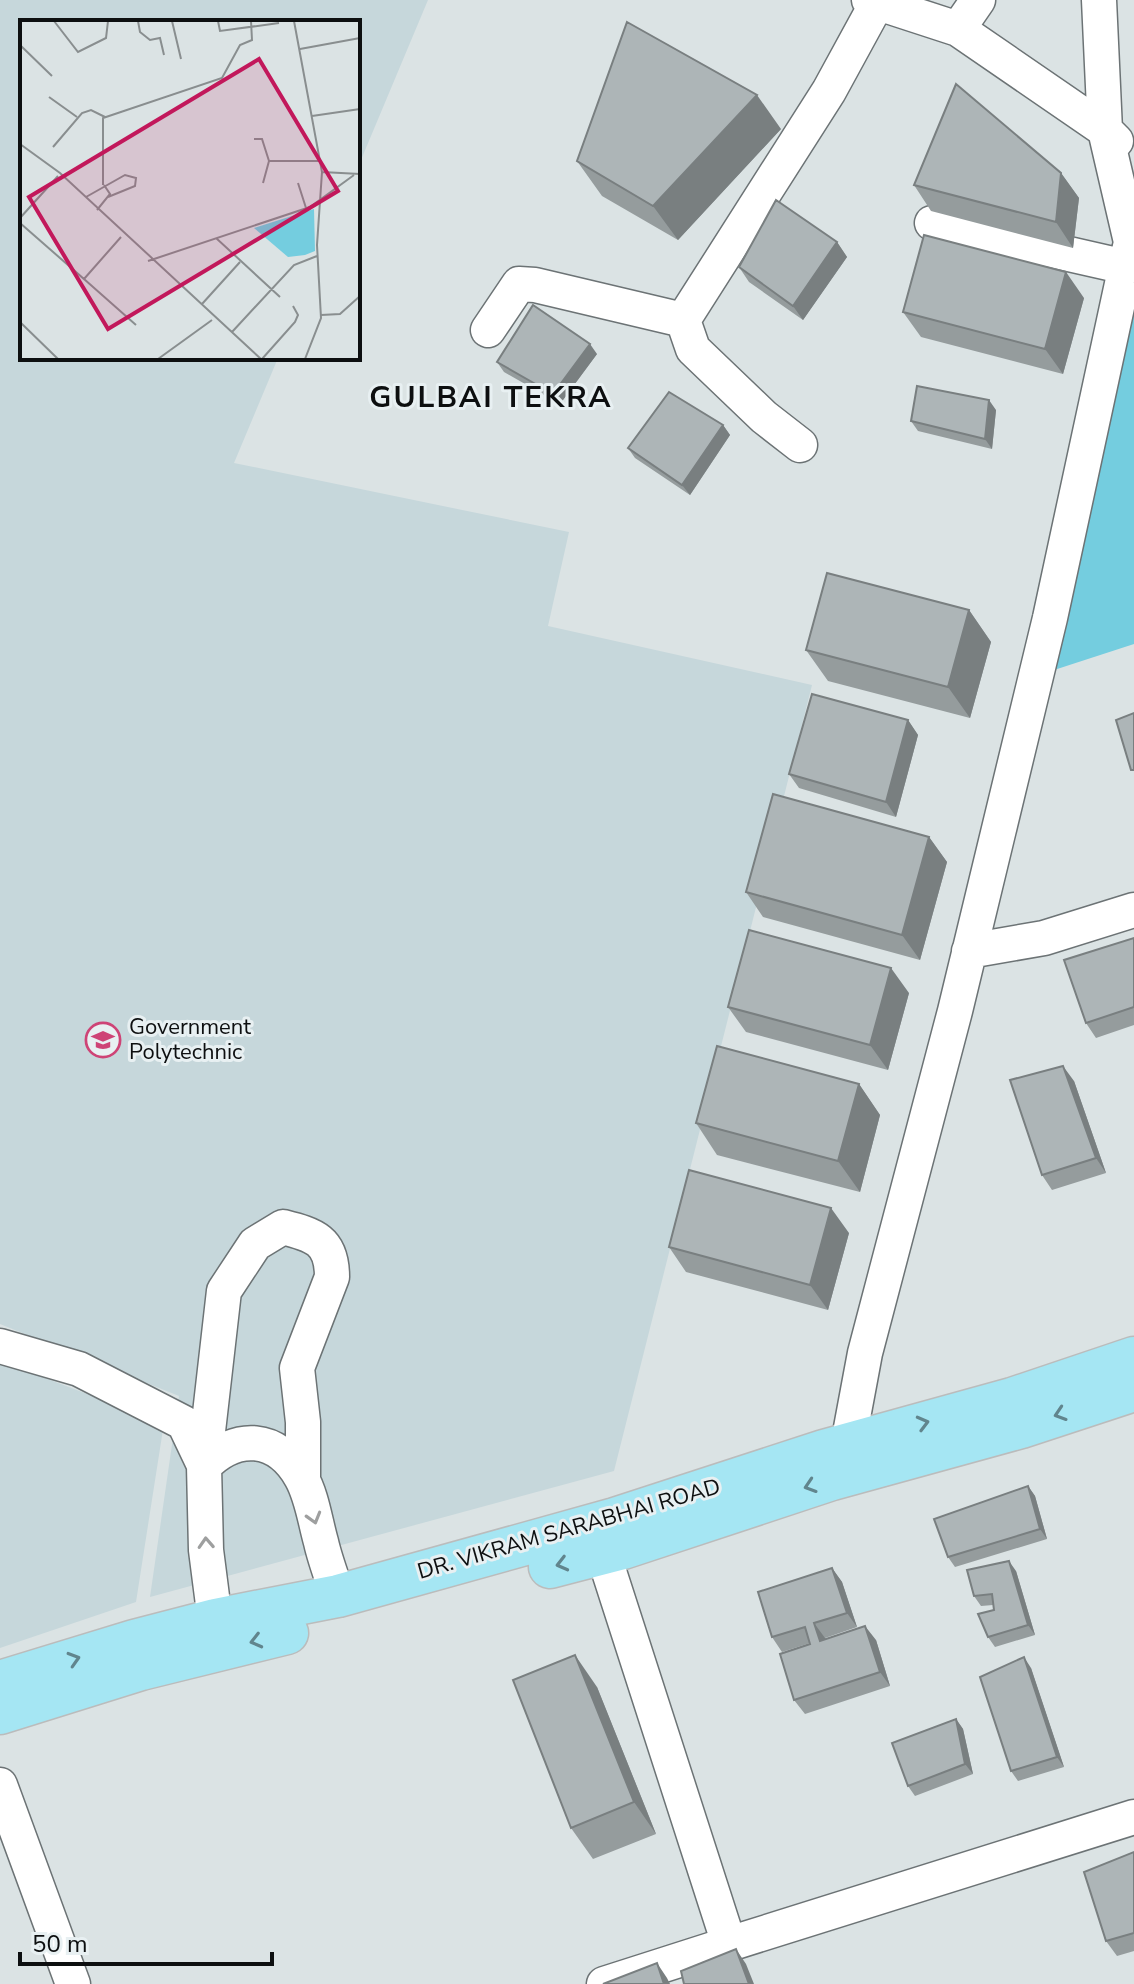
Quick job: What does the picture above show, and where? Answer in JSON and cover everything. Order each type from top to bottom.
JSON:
[{"type":"main road","name":"DR. VIKRAM SARABHAI ROAD","points":[[0,1713],[141,1669],[603,1553],[1012,1399],[1134,1358]]},
{"type":"main road","name":"DR. VIKRAM SARABHAI ROAD","points":[[0,1682],[134,1641],[215,1620],[338,1596],[615,1519],[853,1458],[1021,1427],[1134,1390]]},
{"type":"street","points":[[958,29],[978,0]]},
{"type":"street","points":[[853,1458],[865,1353],[969,951],[1050,618],[1131,242],[1105,130],[1099,0]]},
{"type":"street","points":[[683,320],[829,91],[873,2],[958,29],[1105,130],[1134,158]]},
{"type":"street","points":[[932,223],[1126,267]]},
{"type":"street","points":[[488,330],[519,284],[535,285],[683,320]]},
{"type":"street","points":[[683,320],[693,349],[764,417],[800,445]]},
{"type":"street","points":[[969,951],[1044,938],[1134,910]]},
{"type":"street","points":[[215,1620],[206,1550],[204,1466],[224,1291],[255,1244],[283,1227],[312,1234],[325,1246],[332,1265],[332,1277],[297,1368],[303,1422],[303,1480]]},
{"type":"street","points":[[0,1346],[79,1369],[184,1423],[204,1466]]},
{"type":"street","points":[[204,1466],[217,1452],[236,1444],[257,1441],[289,1458],[303,1480],[338,1596]]},
{"type":"street","points":[[603,1553],[729,1944]]},
{"type":"street","points":[[0,1785],[73,1984]]},
{"type":"street","points":[[604,1984],[1134,1817]]},
{"type":"shaded area","points":[[0,0],[428,0],[360,162],[360,20],[20,20],[20,360],[277,360],[234,463],[569,532],[548,626],[812,685],[614,1471],[150,1597],[179,1396],[0,1324]]},
{"type":"shaded area","points":[[1134,281],[1134,644],[1051,671]]},
{"type":"shaded area","points":[[0,1361],[164,1423],[136,1602],[0,1648]]},
{"type":"building","points":[[627,22],[757,95],[653,206],[577,161]]},
{"type":"building","points":[[956,84],[1061,173],[1056,222],[914,185]]},
{"type":"building","points":[[776,200],[837,242],[793,306],[739,267]]},
{"type":"building","points":[[924,235],[1066,272],[1045,349],[903,312]]},
{"type":"building","points":[[533,305],[590,344],[553,394],[497,362]]},
{"type":"building","points":[[917,386],[989,400],[985,439],[911,421]]},
{"type":"building","points":[[669,392],[723,425],[682,485],[628,448]]},
{"type":"building","points":[[827,573],[969,610],[948,687],[806,650]]},
{"type":"building","points":[[812,694],[908,720],[886,802],[789,774]]},
{"type":"building","points":[[1134,713],[1134,770],[1131,770],[1116,720]]},
{"type":"building","points":[[773,794],[929,837],[902,935],[746,892]]},
{"type":"building","points":[[749,930],[891,968],[870,1045],[728,1007]]},
{"type":"building","points":[[1134,938],[1134,1007],[1086,1023],[1064,960]]},
{"type":"building","points":[[717,1046],[859,1084],[838,1161],[696,1123]]},
{"type":"building","points":[[1063,1066],[1096,1158],[1042,1175],[1010,1080]]},
{"type":"building","points":[[689,1170],[831,1208],[810,1285],[669,1247]]},
{"type":"building","points":[[1028,1486],[1040,1529],[948,1557],[934,1519]]},
{"type":"building","points":[[1009,1561],[1028,1625],[988,1637],[978,1614],[994,1610],[992,1594],[974,1596],[967,1570]]},
{"type":"building","points":[[832,1568],[847,1613],[814,1623],[820,1641],[865,1626],[880,1672],[794,1700],[780,1654],[810,1644],[805,1627],[772,1637],[758,1592]]},
{"type":"building","points":[[575,1655],[634,1802],[571,1828],[513,1680]]},
{"type":"building","points":[[1024,1657],[1057,1757],[1011,1771],[980,1677]]},
{"type":"building","points":[[956,1719],[965,1764],[908,1786],[892,1743]]},
{"type":"building","points":[[1134,1852],[1134,1933],[1106,1941],[1084,1872]]},
{"type":"building","points":[[736,1949],[749,1984],[684,1984],[681,1971]]},
{"type":"building","points":[[657,1963],[664,1984],[603,1984]]},
{"type":"place","name":"Government Polytechnic","points":[[103,1040]]},
{"type":"district","name":"GULBAI TEKRA","points":[[491,397]]}]
